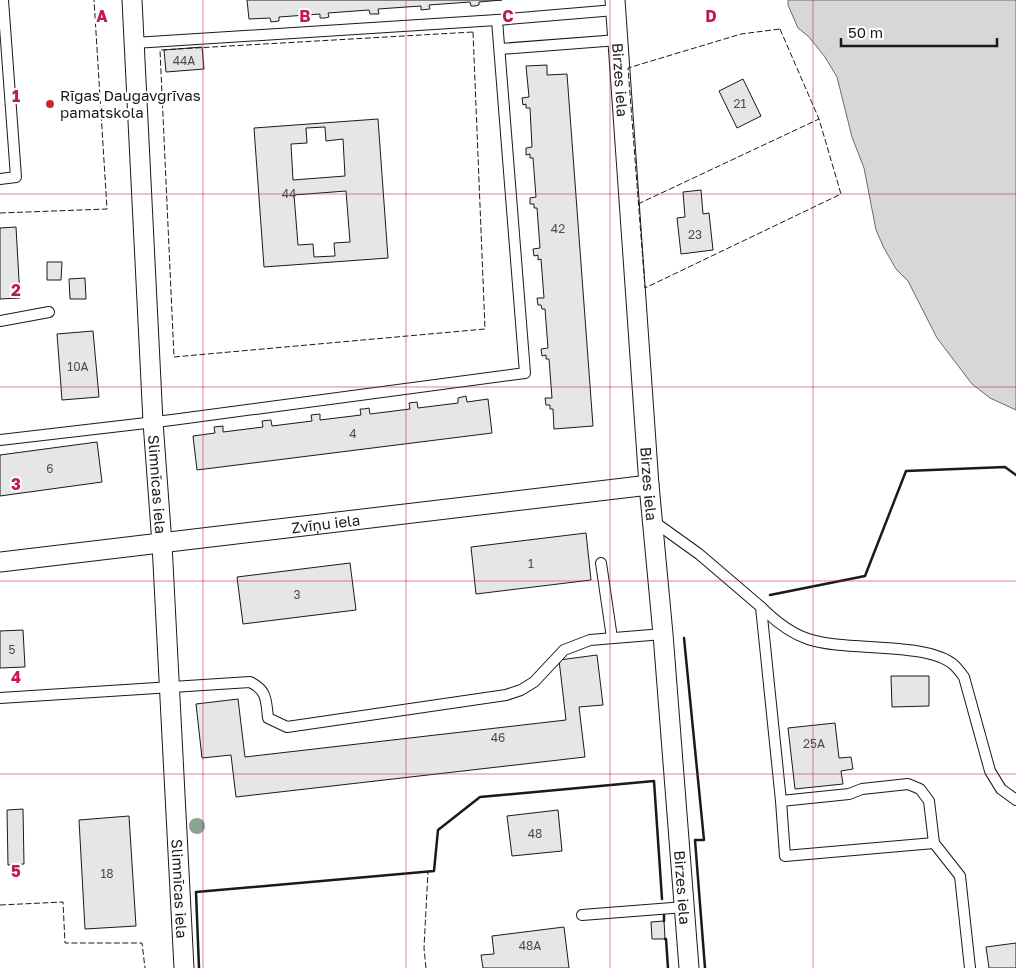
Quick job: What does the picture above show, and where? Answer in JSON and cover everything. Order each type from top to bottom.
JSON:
[{"type":"street","name":"Slimnīcas iela","points":[[132,0],[153,422],[162,544],[184,968]]},
{"type":"street","name":"Birzes iela","points":[[615,5],[649,485],[663,634],[689,968]]},
{"type":"street","name":"Zvīņu iela","points":[[0,562],[649,485]]},
{"type":"lane","points":[[0,178],[16,178],[3,0]]},
{"type":"lane","points":[[134,43],[498,20],[615,5]]},
{"type":"lane","points":[[0,440],[153,422],[525,373],[498,20]]},
{"type":"lane","points":[[500,50],[618,40]]},
{"type":"lane","points":[[0,321],[49,312]]},
{"type":"lane","points":[[653,522],[699,554],[780,625],[807,639],[826,644],[921,652],[938,656],[953,664],[964,677],[990,771],[1001,789],[1016,800]]},
{"type":"lane","points":[[601,563],[612,638]]},
{"type":"lane","points":[[761,608],[785,856],[934,842]]},
{"type":"lane","points":[[0,698],[250,682],[260,687],[265,698],[268,718],[287,727],[506,694],[521,690],[534,682],[564,650],[590,640],[663,634]]},
{"type":"lane","points":[[781,801],[848,794],[862,789],[908,784],[920,789],[929,800],[934,842],[960,876],[970,968]]},
{"type":"lane","points":[[582,915],[685,906]]},
{"type":"shaded area","points":[[788,0],[1016,0],[1016,410],[990,398],[972,384],[937,338],[908,281],[896,269],[884,248],[876,230],[864,168],[852,137],[837,77],[825,57],[809,37],[798,28],[788,5]]},
{"type":"building","points":[[247,0],[502,0],[479,2],[479,5],[475,6],[471,6],[470,2],[429,5],[430,9],[421,10],[421,6],[378,9],[379,14],[370,14],[369,10],[328,13],[329,17],[325,18],[320,18],[320,14],[279,17],[279,21],[271,22],[270,18],[249,19]]},
{"type":"building","points":[[202,47],[204,69],[166,72],[164,50]]},
{"type":"building","points":[[547,65],[547,75],[567,74],[593,426],[554,429],[553,409],[550,409],[550,405],[546,405],[545,398],[552,398],[549,359],[546,359],[546,355],[542,356],[541,349],[548,348],[545,309],[538,305],[537,298],[544,298],[541,259],[538,260],[538,255],[534,256],[533,249],[540,248],[537,208],[534,208],[534,204],[530,204],[530,198],[536,197],[533,158],[530,158],[530,154],[526,155],[526,148],[532,147],[530,108],[526,108],[526,104],[523,105],[522,98],[529,97],[526,66]]},
{"type":"building","points":[[743,79],[761,116],[737,128],[719,91]]},
{"type":"building","points":[[378,119],[388,258],[264,267],[254,128]],"holes":[[[325,127],[326,141],[343,139],[345,176],[293,180],[291,144],[307,143],[306,128]],[[346,191],[350,242],[334,243],[335,256],[314,257],[313,244],[298,245],[294,195]]]},
{"type":"building","points":[[701,190],[703,214],[709,213],[713,250],[681,254],[677,218],[685,217],[683,192]]},
{"type":"building","points":[[16,227],[20,298],[0,299],[0,228]]},
{"type":"building","points":[[47,262],[62,262],[61,280],[47,280]]},
{"type":"building","points":[[85,278],[86,299],[70,299],[69,279]]},
{"type":"building","points":[[93,331],[99,397],[62,400],[57,334]]},
{"type":"building","points":[[466,396],[467,402],[488,399],[492,433],[197,470],[193,436],[215,433],[214,427],[223,426],[223,432],[263,427],[262,421],[271,420],[272,426],[312,421],[311,415],[320,414],[320,420],[361,415],[360,409],[369,408],[370,414],[410,409],[409,403],[417,402],[418,408],[458,403],[458,398]]},
{"type":"building","points":[[97,442],[102,482],[0,496],[0,455]]},
{"type":"building","points":[[586,533],[591,580],[476,594],[471,547]]},
{"type":"building","points":[[350,563],[356,610],[243,624],[237,577]]},
{"type":"building","points":[[23,630],[25,667],[0,668],[0,631]]},
{"type":"building","points":[[597,655],[603,705],[579,707],[585,757],[236,797],[231,755],[202,758],[196,704],[238,699],[245,757],[566,720],[559,660]]},
{"type":"building","points":[[891,676],[929,676],[929,706],[892,707]]},
{"type":"building","points":[[835,723],[839,758],[851,757],[853,769],[841,771],[843,784],[795,789],[788,728]]},
{"type":"building","points":[[23,809],[24,864],[8,865],[7,810]]},
{"type":"building","points":[[558,810],[562,851],[512,856],[507,816]]},
{"type":"building","points":[[129,816],[136,926],[85,929],[79,820]]},
{"type":"building","points":[[664,921],[665,939],[652,939],[651,922]]},
{"type":"building","points":[[564,927],[569,968],[483,968],[481,955],[494,954],[492,936]]},
{"type":"building","points":[[1016,943],[1016,968],[989,968],[986,947]]},
{"type":"fence","points":[[0,213],[107,209],[94,0]]},
{"type":"fence","points":[[780,29],[819,119],[841,194],[645,288],[628,68],[741,34],[780,29]]},
{"type":"fence","points":[[473,32],[485,329],[174,357],[160,50],[473,32]]},
{"type":"fence","points":[[638,204],[819,119]]},
{"type":"fence","points":[[426,968],[424,948],[428,871]]},
{"type":"fence","points":[[0,905],[63,902],[65,943],[142,943],[145,968]]},
{"type":"wall","points":[[770,595],[865,576],[906,471],[1005,467],[1016,475]]},
{"type":"wall","points":[[684,638],[704,840],[695,840],[705,968]]},
{"type":"wall","points":[[199,968],[196,892],[434,871],[438,830],[480,797],[654,781],[662,899]]},
{"type":"wall","points":[[664,915],[664,921]]},
{"type":"wall","points":[[665,939],[668,968]]},
{"type":"place","name":"Rīgas Daugavgrīvas pamatskola","points":[[50,104]]}]
